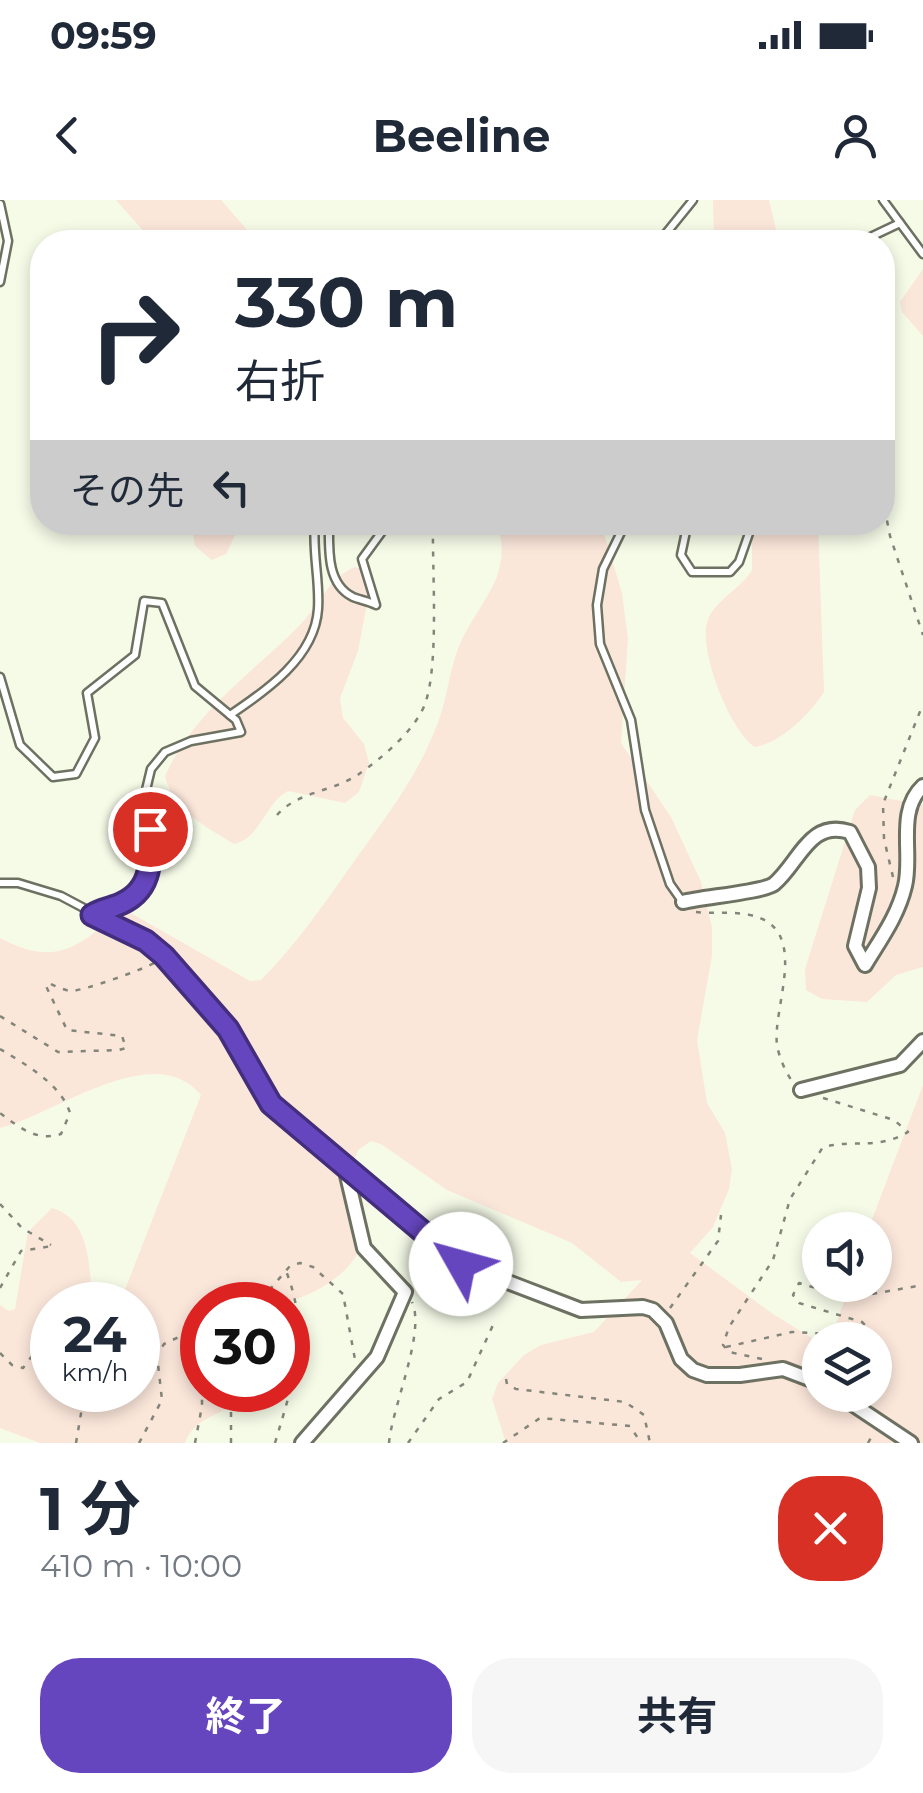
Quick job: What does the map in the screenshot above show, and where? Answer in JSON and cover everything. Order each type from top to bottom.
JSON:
[{"type":"street","points":[[683,902],[719,893],[762,891],[788,870],[817,833],[836,828],[850,832],[868,867],[869,888],[855,946],[864,965],[880,945],[899,903],[908,871],[909,803],[923,786]]},
{"type":"street","points":[[801,1090],[900,1065],[923,1041]]},
{"type":"street","points":[[330,1153],[461,1264],[581,1310],[643,1307],[664,1320],[681,1358],[693,1370],[707,1375],[740,1375],[783,1368],[802,1376]]},
{"type":"street","points":[[302,1443],[359,1381],[390,1332],[405,1292],[364,1248],[344,1164]]},
{"type":"street","points":[[861,1412],[912,1443]]},
{"type":"lane","points":[[669,230],[693,200]]},
{"type":"lane","points":[[883,200],[923,254]]},
{"type":"lane","points":[[0,204],[8,241],[0,282]]},
{"type":"lane","points":[[885,230],[900,223]]},
{"type":"lane","points":[[230,715],[275,682],[303,652],[315,630],[318,607],[314,535]]},
{"type":"lane","points":[[329,535],[330,565],[339,586],[376,605],[362,559],[365,550],[382,535]]},
{"type":"lane","points":[[620,535],[602,570],[597,606],[600,644],[631,720],[644,810],[670,884],[683,902]]},
{"type":"lane","points":[[685,535],[681,555],[692,572],[706,574],[730,572],[739,562],[749,535]]},
{"type":"lane","points":[[0,678],[20,745],[27,754],[53,776],[76,774],[95,738],[88,693],[135,655],[144,600],[162,602],[195,686],[230,715],[240,732],[191,741],[166,752],[151,768],[145,794],[151,871],[135,895],[92,915]]},
{"type":"lane","points":[[0,883],[18,883],[61,896],[146,941],[228,1029],[271,1104],[330,1153]]},
{"type":"path","points":[[277,815],[286,805],[326,792],[360,774],[402,739],[419,718],[432,672],[433,535]]},
{"type":"path","points":[[890,535],[923,635]]},
{"type":"path","points":[[899,903],[884,839],[883,804],[923,704]]},
{"type":"path","points":[[683,902],[696,912],[748,914],[764,920],[778,935],[787,959],[777,1047],[786,1070],[801,1090],[894,1120],[908,1132],[883,1145],[843,1142],[823,1146],[790,1199],[773,1260],[729,1326],[725,1348]]},
{"type":"path","points":[[0,1016],[58,1052],[126,1048],[122,1036],[67,1030],[46,986],[48,983],[75,991],[106,978],[142,971],[164,956]]},
{"type":"path","points":[[0,1049],[41,1076],[60,1094],[70,1113],[61,1134],[41,1136],[30,1134],[0,1113]]},
{"type":"path","points":[[0,1204],[22,1228],[52,1246],[21,1251],[0,1288]]},
{"type":"path","points":[[664,1320],[674,1300],[718,1241],[720,1216]]},
{"type":"path","points":[[274,1282],[300,1263],[313,1267],[343,1294],[359,1381]]},
{"type":"path","points":[[275,1443],[296,1373],[301,1340],[286,1271]]},
{"type":"path","points":[[725,1348],[792,1332],[867,1336],[869,1329],[862,1322],[798,1303],[794,1295],[798,1283],[848,1298],[923,1285]]},
{"type":"path","points":[[389,1443],[391,1416],[415,1325],[415,1306],[405,1292]]},
{"type":"path","points":[[408,1443],[439,1399],[467,1382],[493,1325]]},
{"type":"path","points":[[139,1443],[162,1400],[157,1355],[173,1338],[180,1337]]},
{"type":"path","points":[[725,1348],[783,1368]]},
{"type":"path","points":[[0,1353],[12,1365],[23,1368],[30,1359]]},
{"type":"path","points":[[506,1379],[516,1389],[625,1402],[644,1414],[650,1443]]},
{"type":"path","points":[[76,1443],[81,1412]]},
{"type":"path","points":[[195,1443],[201,1412]]},
{"type":"path","points":[[231,1412],[231,1443]]},
{"type":"path","points":[[503,1443],[540,1418],[630,1426],[641,1443]]},
{"type":"path","points":[[868,1443],[878,1424]]},
{"type":"shaded area","points":[[116,200],[221,200],[247,230],[142,230]]},
{"type":"shaded area","points":[[713,200],[769,200],[776,230],[714,230]]},
{"type":"shaded area","points":[[923,269],[923,336],[902,312],[900,302]]},
{"type":"shaded area","points":[[193,535],[235,535],[226,554],[212,560],[195,546]]},
{"type":"shaded area","points":[[499,535],[605,535],[622,593],[628,639],[621,743],[671,817],[701,882],[712,927],[712,956],[697,1040],[707,1103],[725,1133],[732,1169],[729,1189],[713,1227],[690,1253],[802,1332],[802,1412],[892,1412],[892,1322],[837,1322],[844,1302],[892,1302],[892,1212],[875,1212],[923,1085],[923,1443],[506,1443],[492,1399],[498,1383],[524,1355],[541,1345],[594,1332],[642,1280],[621,1282],[572,1243],[447,1190],[371,1141],[358,1150],[355,1158],[364,1224],[361,1245],[337,1277],[310,1293],[310,1282],[180,1282],[180,1412],[220,1412],[197,1426],[185,1443],[40,1443],[0,1428],[0,1305],[9,1311],[15,1309],[28,1232],[52,1208],[75,1223],[86,1248],[91,1282],[30,1282],[30,1412],[160,1412],[160,1282],[128,1282],[201,1095],[181,1079],[157,1074],[131,1077],[0,1128],[0,938],[37,952],[60,951],[129,912],[250,981],[261,980],[322,906],[412,777],[431,741],[458,649],[491,589],[501,560]]},
{"type":"shaded area","points":[[752,535],[818,535],[824,692],[794,726],[775,740],[755,747],[735,724],[717,686],[706,630],[713,611],[752,570]]},
{"type":"shaded area","points":[[355,567],[362,569],[371,583],[358,651],[340,698],[343,718],[364,744],[369,763],[359,792],[345,803],[288,791],[250,835],[234,844],[183,808],[165,776],[207,713],[298,627],[338,578]]},
{"type":"shaded area","points":[[870,795],[923,805],[923,967],[896,975],[867,1002],[822,999],[806,990],[805,969],[855,810]]},
{"type":"route","points":[[150,829],[151,871],[144,885],[118,905],[92,915],[146,941],[164,956],[228,1029],[271,1104],[461,1264]]}]
